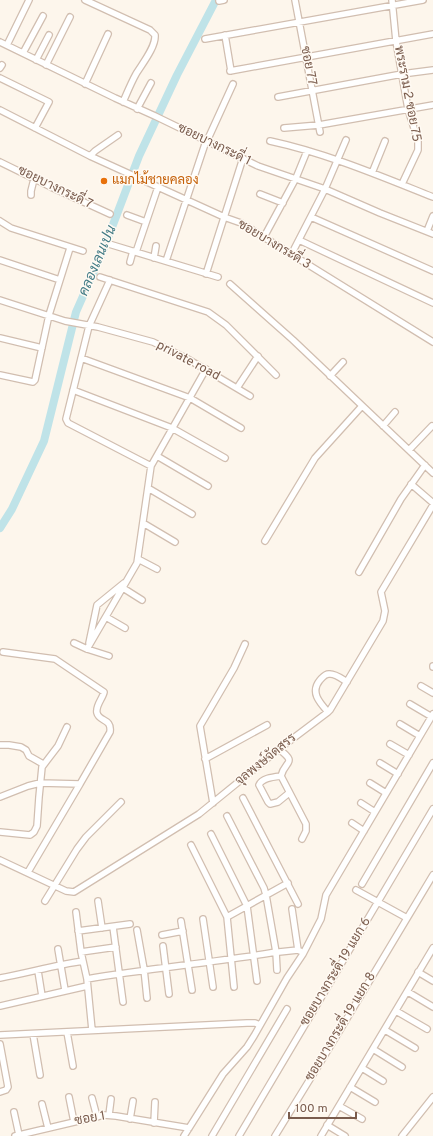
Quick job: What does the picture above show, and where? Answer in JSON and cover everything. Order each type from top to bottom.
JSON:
[{"type":"street","points":[[7,45],[29,0]]},
{"type":"street","points":[[85,0],[150,30],[155,35],[156,40],[122,102]]},
{"type":"street","name":"ซอย 77","points":[[295,0],[320,132]]},
{"type":"street","points":[[205,39],[300,22],[392,3],[423,0]]},
{"type":"street","name":"พระราม 2 ซอย 75","points":[[392,3],[396,40],[408,109],[418,141],[418,150],[402,184]]},
{"type":"street","points":[[23,54],[42,16]]},
{"type":"street","points":[[46,65],[70,17]]},
{"type":"street","points":[[85,84],[108,34]]},
{"type":"street","points":[[225,35],[230,71],[433,34]]},
{"type":"street","points":[[36,60],[49,35]]},
{"type":"street","name":"ซอยบางกระดี่ 1","points":[[0,42],[122,102],[258,166],[325,189],[433,234]]},
{"type":"street","points":[[278,97],[402,74],[433,70]]},
{"type":"street","points":[[0,78],[51,103],[35,128]]},
{"type":"street","points":[[137,108],[150,83]]},
{"type":"street","points":[[166,262],[206,141],[233,84]]},
{"type":"street","points":[[284,128],[319,125],[433,105]]},
{"type":"street","name":"ซอยบางกระดี่ 3","points":[[0,110],[126,173],[224,218],[241,223],[433,342]]},
{"type":"street","points":[[90,156],[118,135]]},
{"type":"street","points":[[291,255],[325,189],[346,140]]},
{"type":"street","points":[[270,141],[338,160],[433,197]]},
{"type":"street","points":[[372,173],[385,141]]},
{"type":"street","points":[[264,237],[296,178],[308,151]]},
{"type":"street","points":[[206,274],[243,158]]},
{"type":"street","name":"ซอยบางกระดี่ 7","points":[[0,162],[110,214]]},
{"type":"street","points":[[31,195],[34,179]]},
{"type":"street","points":[[130,262],[158,187]]},
{"type":"street","points":[[260,194],[283,203]]},
{"type":"street","points":[[126,215],[146,222]]},
{"type":"street","points":[[427,231],[433,216]]},
{"type":"street","points":[[311,217],[433,271]]},
{"type":"street","points":[[0,221],[11,228],[83,251]]},
{"type":"street","points":[[299,240],[433,303]]},
{"type":"street","points":[[110,244],[218,278]]},
{"type":"street","points":[[154,258],[156,246]]},
{"type":"street","points":[[0,375],[34,381],[49,316],[70,248]]},
{"type":"street","points":[[0,260],[60,280]]},
{"type":"street","points":[[100,277],[208,312],[226,325],[276,375]]},
{"type":"street","points":[[110,280],[90,326],[66,422],[151,466]]},
{"type":"street","points":[[230,284],[293,340],[433,473]]},
{"type":"street","points":[[0,300],[49,316]]},
{"type":"street","name":"private road","points":[[49,316],[153,342],[181,355],[250,396]]},
{"type":"street","points":[[0,338],[42,348]]},
{"type":"street","points":[[237,388],[258,356]]},
{"type":"street","points":[[81,358],[190,398],[241,428]]},
{"type":"street","points":[[330,376],[343,362]]},
{"type":"street","points":[[88,647],[137,563],[151,466],[206,369]]},
{"type":"street","points":[[73,390],[172,428],[225,458]]},
{"type":"street","points":[[265,541],[315,458],[362,406]]},
{"type":"street","points":[[383,426],[395,412]]},
{"type":"street","points":[[409,450],[432,426]]},
{"type":"street","points":[[157,456],[208,486]]},
{"type":"street","points":[[359,572],[401,499],[425,466]]},
{"type":"street","points":[[411,484],[433,504]]},
{"type":"street","points":[[148,488],[192,514]]},
{"type":"street","name":"จุลพงษ์จัดสรร","points":[[0,860],[69,892],[74,892],[199,814],[279,749],[328,712],[383,620],[385,616],[381,595],[383,589],[433,504]]},
{"type":"street","points":[[143,523],[175,542]]},
{"type":"street","points":[[138,559],[157,570]]},
{"type":"street","points":[[88,647],[97,604],[127,581]]},
{"type":"street","points":[[123,588],[142,600]]},
{"type":"street","points":[[106,617],[126,628]]},
{"type":"street","points":[[74,643],[88,647]]},
{"type":"street","points":[[213,803],[200,728],[234,668],[245,644]]},
{"type":"street","points":[[3,652],[55,659],[104,692],[97,708],[97,713],[98,716],[109,724],[111,728],[28,872]]},
{"type":"street","points":[[328,712],[318,700],[315,690],[316,685],[325,674],[334,675],[347,682]]},
{"type":"street","points":[[421,686],[433,693]]},
{"type":"street","points":[[184,1136],[223,1074],[247,1047],[287,978],[304,954],[321,919],[326,895],[432,716],[410,704]]},
{"type":"street","points":[[400,724],[420,736]]},
{"type":"street","points":[[205,759],[267,725]]},
{"type":"street","points":[[0,832],[30,835],[34,832],[37,826],[43,764],[58,746],[67,727]]},
{"type":"street","points":[[390,744],[409,755]]},
{"type":"street","points":[[0,746],[9,745],[21,747],[26,750],[29,756],[43,764]]},
{"type":"street","points":[[279,749],[289,759],[281,776],[307,826],[302,839]]},
{"type":"street","points":[[380,763],[398,774]]},
{"type":"street","points":[[362,884],[433,763]]},
{"type":"street","points":[[281,776],[273,776],[261,781],[259,785],[270,804],[278,802],[289,792]]},
{"type":"street","points":[[0,797],[40,783],[80,784]]},
{"type":"street","points":[[370,783],[386,793]]},
{"type":"street","points":[[243,798],[298,904]]},
{"type":"street","points":[[45,900],[86,837],[121,802]]},
{"type":"street","points":[[361,803],[375,812]]},
{"type":"street","name":"ซอยบางกระดี่ 19 แยก 6","points":[[239,1136],[433,809]]},
{"type":"street","points":[[227,816],[266,895],[277,952],[278,970]]},
{"type":"street","points":[[352,823],[364,831]]},
{"type":"street","points":[[211,834],[247,906],[258,981]]},
{"type":"street","points":[[191,845],[227,917],[234,986]]},
{"type":"street","points":[[356,890],[406,918],[433,875]]},
{"type":"street","points":[[227,917],[288,883]]},
{"type":"street","points":[[98,901],[102,928]]},
{"type":"street","points":[[292,909],[298,950]]},
{"type":"street","points":[[76,912],[82,961],[87,979],[92,1030]]},
{"type":"street","name":"ซอยบางกระดี่ 19 แยก 8","points":[[275,1136],[406,918]]},
{"type":"street","points":[[203,919],[213,987]]},
{"type":"street","points":[[181,921],[192,990]]},
{"type":"street","points":[[78,931],[130,924]]},
{"type":"street","points":[[113,927],[123,1002]]},
{"type":"street","points":[[137,930],[144,969],[147,998]]},
{"type":"street","points":[[162,935],[183,931]]},
{"type":"street","points":[[163,946],[169,994]]},
{"type":"street","points":[[81,952],[116,947]]},
{"type":"street","points":[[58,949],[65,990]]},
{"type":"street","points":[[87,979],[144,969],[232,959],[277,952],[298,950],[304,954]]},
{"type":"street","points":[[321,1136],[408,992],[418,972],[432,952]]},
{"type":"street","points":[[0,978],[38,971],[61,964],[82,961]]},
{"type":"street","points":[[38,971],[42,996]]},
{"type":"street","points":[[418,972],[433,981]]},
{"type":"street","points":[[0,1006],[87,986]]},
{"type":"street","points":[[408,992],[432,1007]]},
{"type":"street","points":[[212,1136],[287,1009]]},
{"type":"street","points":[[396,1011],[427,1029]]},
{"type":"street","points":[[0,1035],[247,1023],[255,1023],[260,1025]]},
{"type":"street","points":[[385,1030],[415,1048]]},
{"type":"street","points":[[68,1032],[73,1066]]},
{"type":"street","points":[[33,1034],[40,1075]]},
{"type":"street","points":[[0,1044],[8,1087],[6,1090],[0,1092]]},
{"type":"street","points":[[373,1049],[402,1067]]},
{"type":"street","points":[[362,1068],[383,1081]]},
{"type":"street","points":[[350,1087],[375,1102]]},
{"type":"street","points":[[69,1097],[74,1122]]},
{"type":"street","points":[[402,1136],[433,1097]]},
{"type":"street","points":[[92,1098],[97,1117]]},
{"type":"street","points":[[109,1116],[111,1099]]},
{"type":"street","points":[[130,1119],[133,1101]]},
{"type":"street","points":[[154,1123],[155,1102]]},
{"type":"street","points":[[42,1104],[48,1128]]},
{"type":"street","points":[[339,1106],[362,1120]]},
{"type":"street","points":[[14,1112],[17,1136]]},
{"type":"street","name":"ซอย 1","points":[[17,1136],[97,1117],[109,1116],[189,1128]]},
{"type":"street","points":[[328,1125],[345,1136]]},
{"type":"waterway","name":"คลองเลนเปน","points":[[0,528],[12,509],[44,441],[76,312],[103,251],[139,156],[177,75],[216,0]]},
{"type":"place","name":"แมกไม้ชายคลอง","points":[[104,181]]}]
